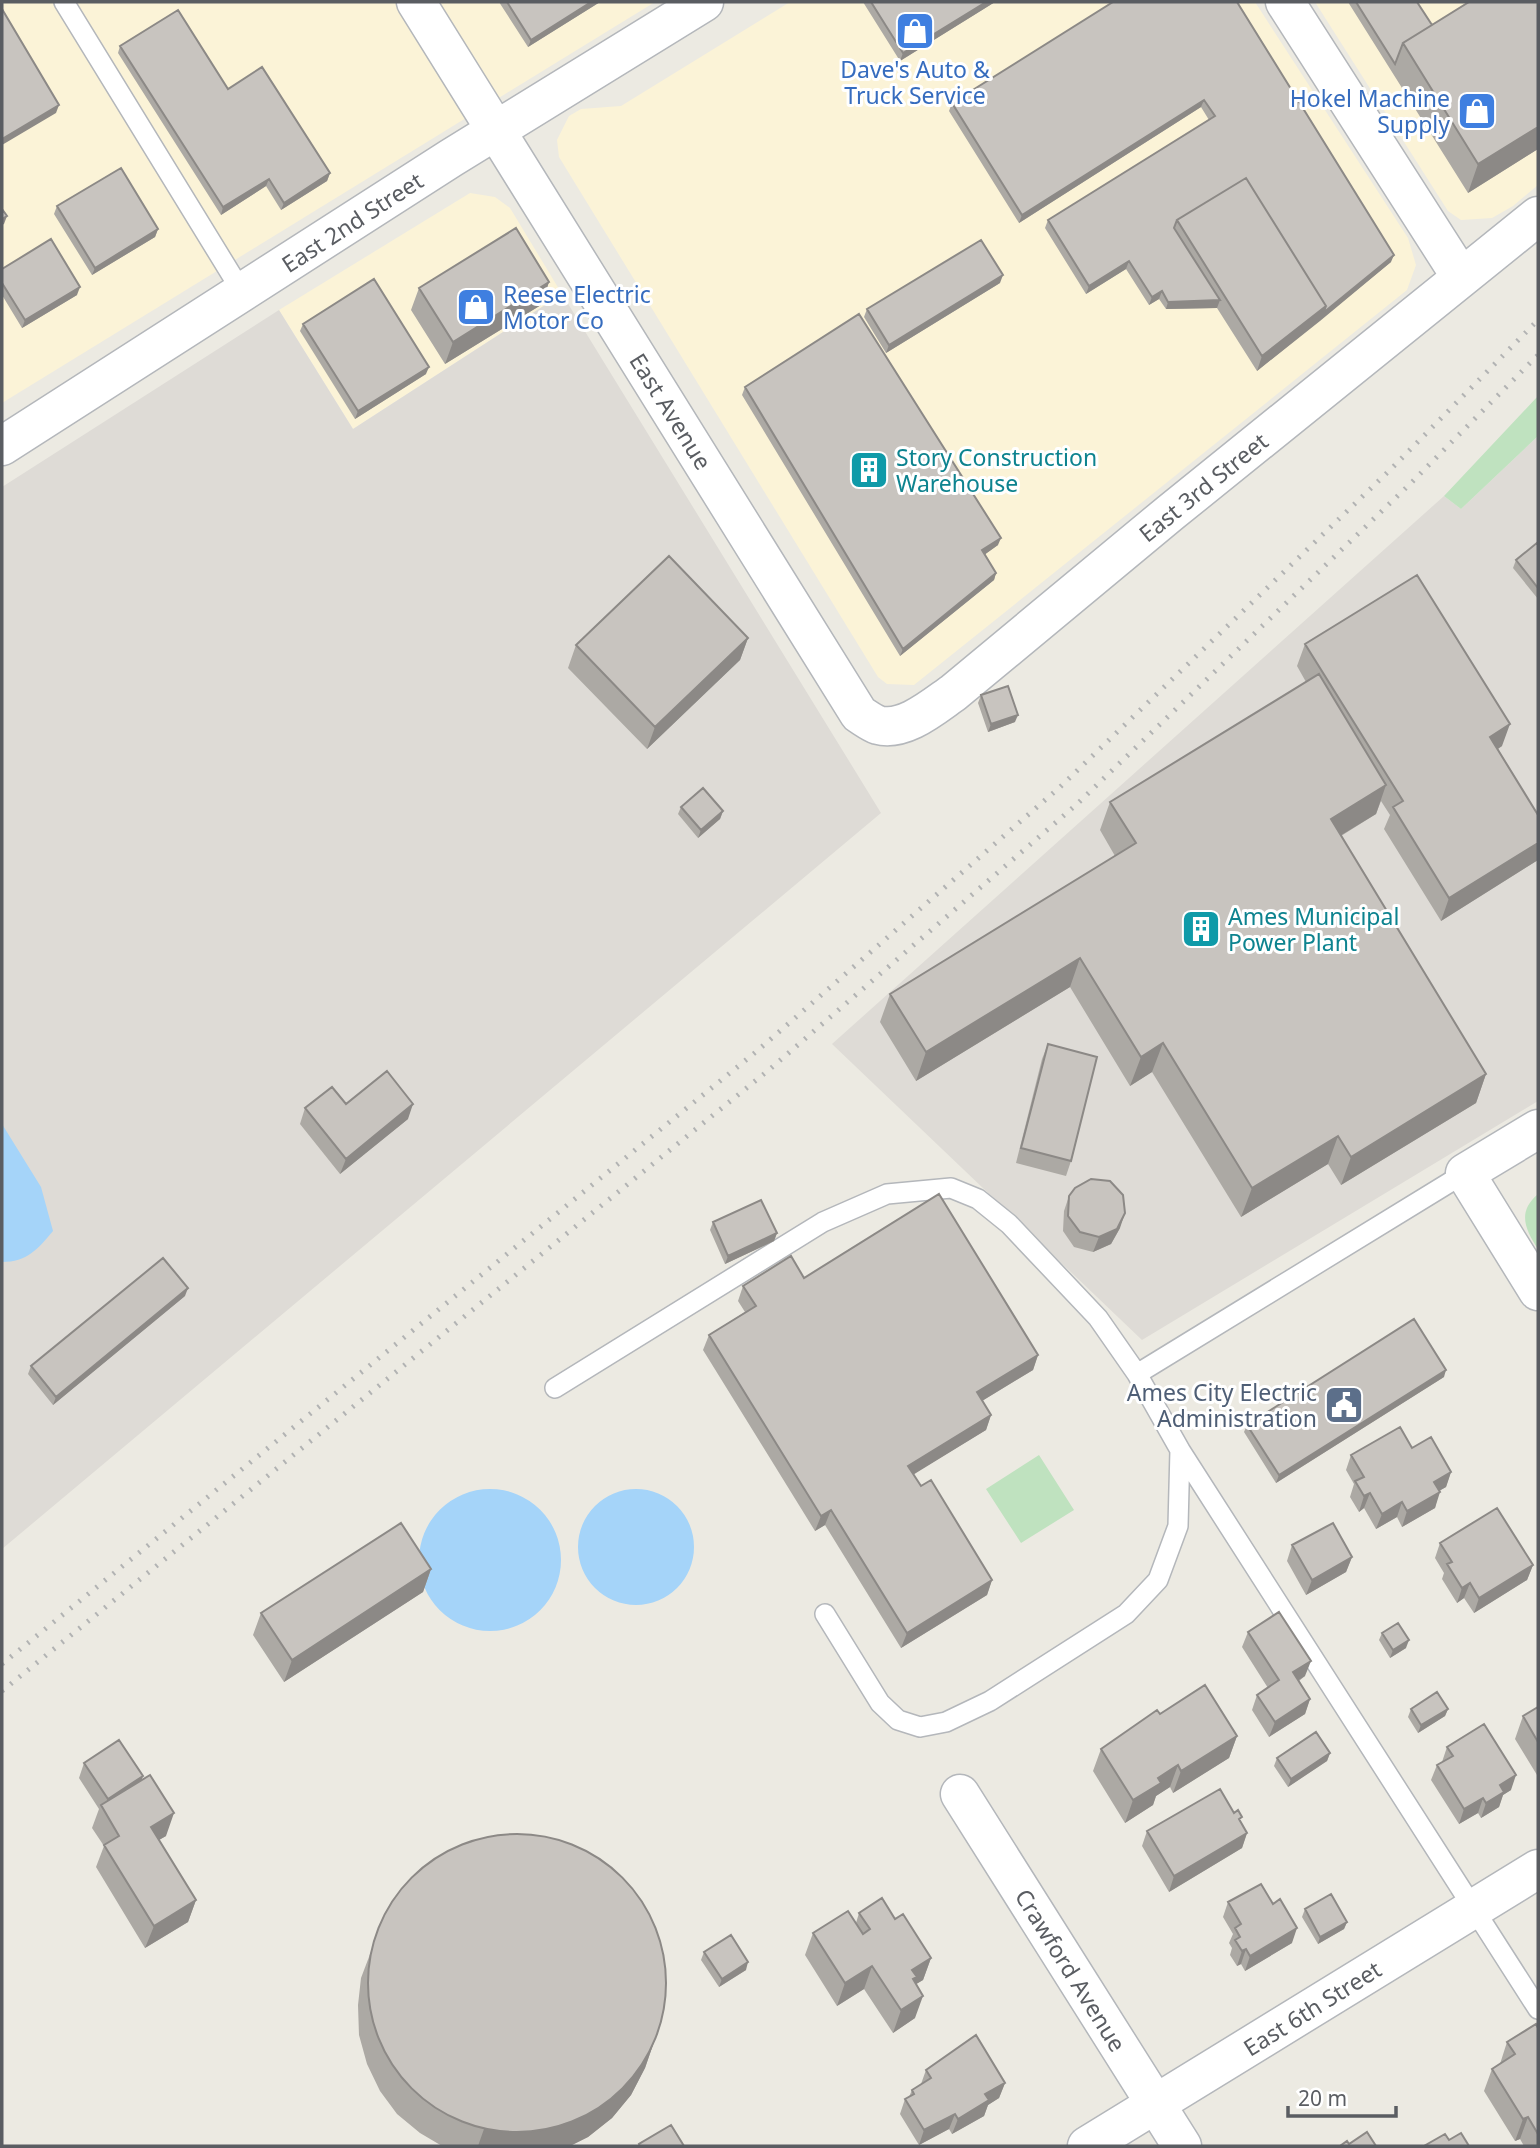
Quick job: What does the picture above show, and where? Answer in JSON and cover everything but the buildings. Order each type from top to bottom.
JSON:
[{"type":"street","name":"East Avenue","points":[[416,2],[859,714]]},
{"type":"street","name":"East 2nd Street","points":[[2,446],[496,130],[704,2]]},
{"type":"street","points":[[1285,2],[1461,277]]},
{"type":"street","name":"East 3rd Street","points":[[859,714],[878,725],[897,725],[924,713],[953,693],[1538,216]]},
{"type":"street","points":[[1538,1129],[1465,1173],[1538,1291]]},
{"type":"street","name":"Crawford Avenue","points":[[960,1794],[1182,2146]]},
{"type":"street","name":"East 6th Street","points":[[1087,2146],[1538,1869]]},
{"type":"lane","points":[[64,2],[242,292]]},
{"type":"lane","points":[[1136,1374],[1465,1173]]},
{"type":"lane","points":[[555,1388],[823,1222],[887,1194],[951,1188],[978,1199],[1009,1224],[1098,1318],[1538,2009]]},
{"type":"lane","points":[[825,1614],[880,1703],[898,1720],[920,1727],[961,1717],[1126,1614],[1158,1580],[1178,1527],[1180,1450]]},
{"type":"shaded area","points":[[2,2],[655,2],[2,403]]},
{"type":"shaded area","points":[[790,2],[1255,2],[1408,238],[1416,265],[1407,290],[914,685],[887,684],[878,677],[559,157],[557,140],[569,116],[581,109],[621,106]]},
{"type":"shaded area","points":[[1315,2],[1538,2],[1538,185],[1513,206],[1492,218],[1461,220],[1448,211]]},
{"type":"shaded area","points":[[470,193],[495,197],[510,208],[562,294],[353,429],[279,310]]},
{"type":"shaded area","points":[[562,294],[881,813],[2,1549],[2,487],[279,310],[353,429]]},
{"type":"shaded area","name":"Ames Municipal Power Plant","points":[[1538,436],[1538,1101],[1142,1340],[832,1044],[1444,496],[1461,509]]},
{"type":"green space","points":[[1538,396],[1538,436],[1461,509],[1444,496]]},
{"type":"green space","points":[[1538,1194],[1538,1249],[1527,1228],[1525,1214],[1527,1207]]},
{"type":"green space","points":[[1039,1455],[1074,1510],[1021,1543],[986,1489]]},
{"type":"water","points":[[2,1124],[41,1187],[53,1231],[25,1257],[2,1262]]},
{"type":"water","points":[[490,1489],[517,1495],[540,1510],[555,1533],[561,1560],[555,1587],[540,1610],[517,1625],[490,1631],[463,1625],[440,1610],[425,1587],[419,1560],[425,1533],[440,1510],[463,1495]]},
{"type":"water","points":[[636,1489],[658,1494],[677,1506],[689,1525],[694,1547],[689,1569],[677,1588],[658,1600],[636,1605],[614,1600],[595,1588],[583,1569],[578,1547],[583,1525],[595,1506],[614,1494]]},
{"type":"railway","points":[[2,1664],[757,1051],[1060,787],[1393,467],[1538,320]]},
{"type":"railway","points":[[2,1691],[770,1069],[1076,805],[1410,484],[1538,355]]},
{"type":"place","name":"Dave's Auto & Truck Service","points":[[915,31]]},
{"type":"place","name":"Hokel Machine Supply","points":[[1477,111]]},
{"type":"place","name":"Reese Electric Motor Co","points":[[476,307]]},
{"type":"place","name":"Story Construction Warehouse","points":[[869,470]]},
{"type":"place","name":"Ames Municipal Power Plant","points":[[1201,929]]},
{"type":"place","name":"Ames City Electric Administration","points":[[1344,1405]]}]
